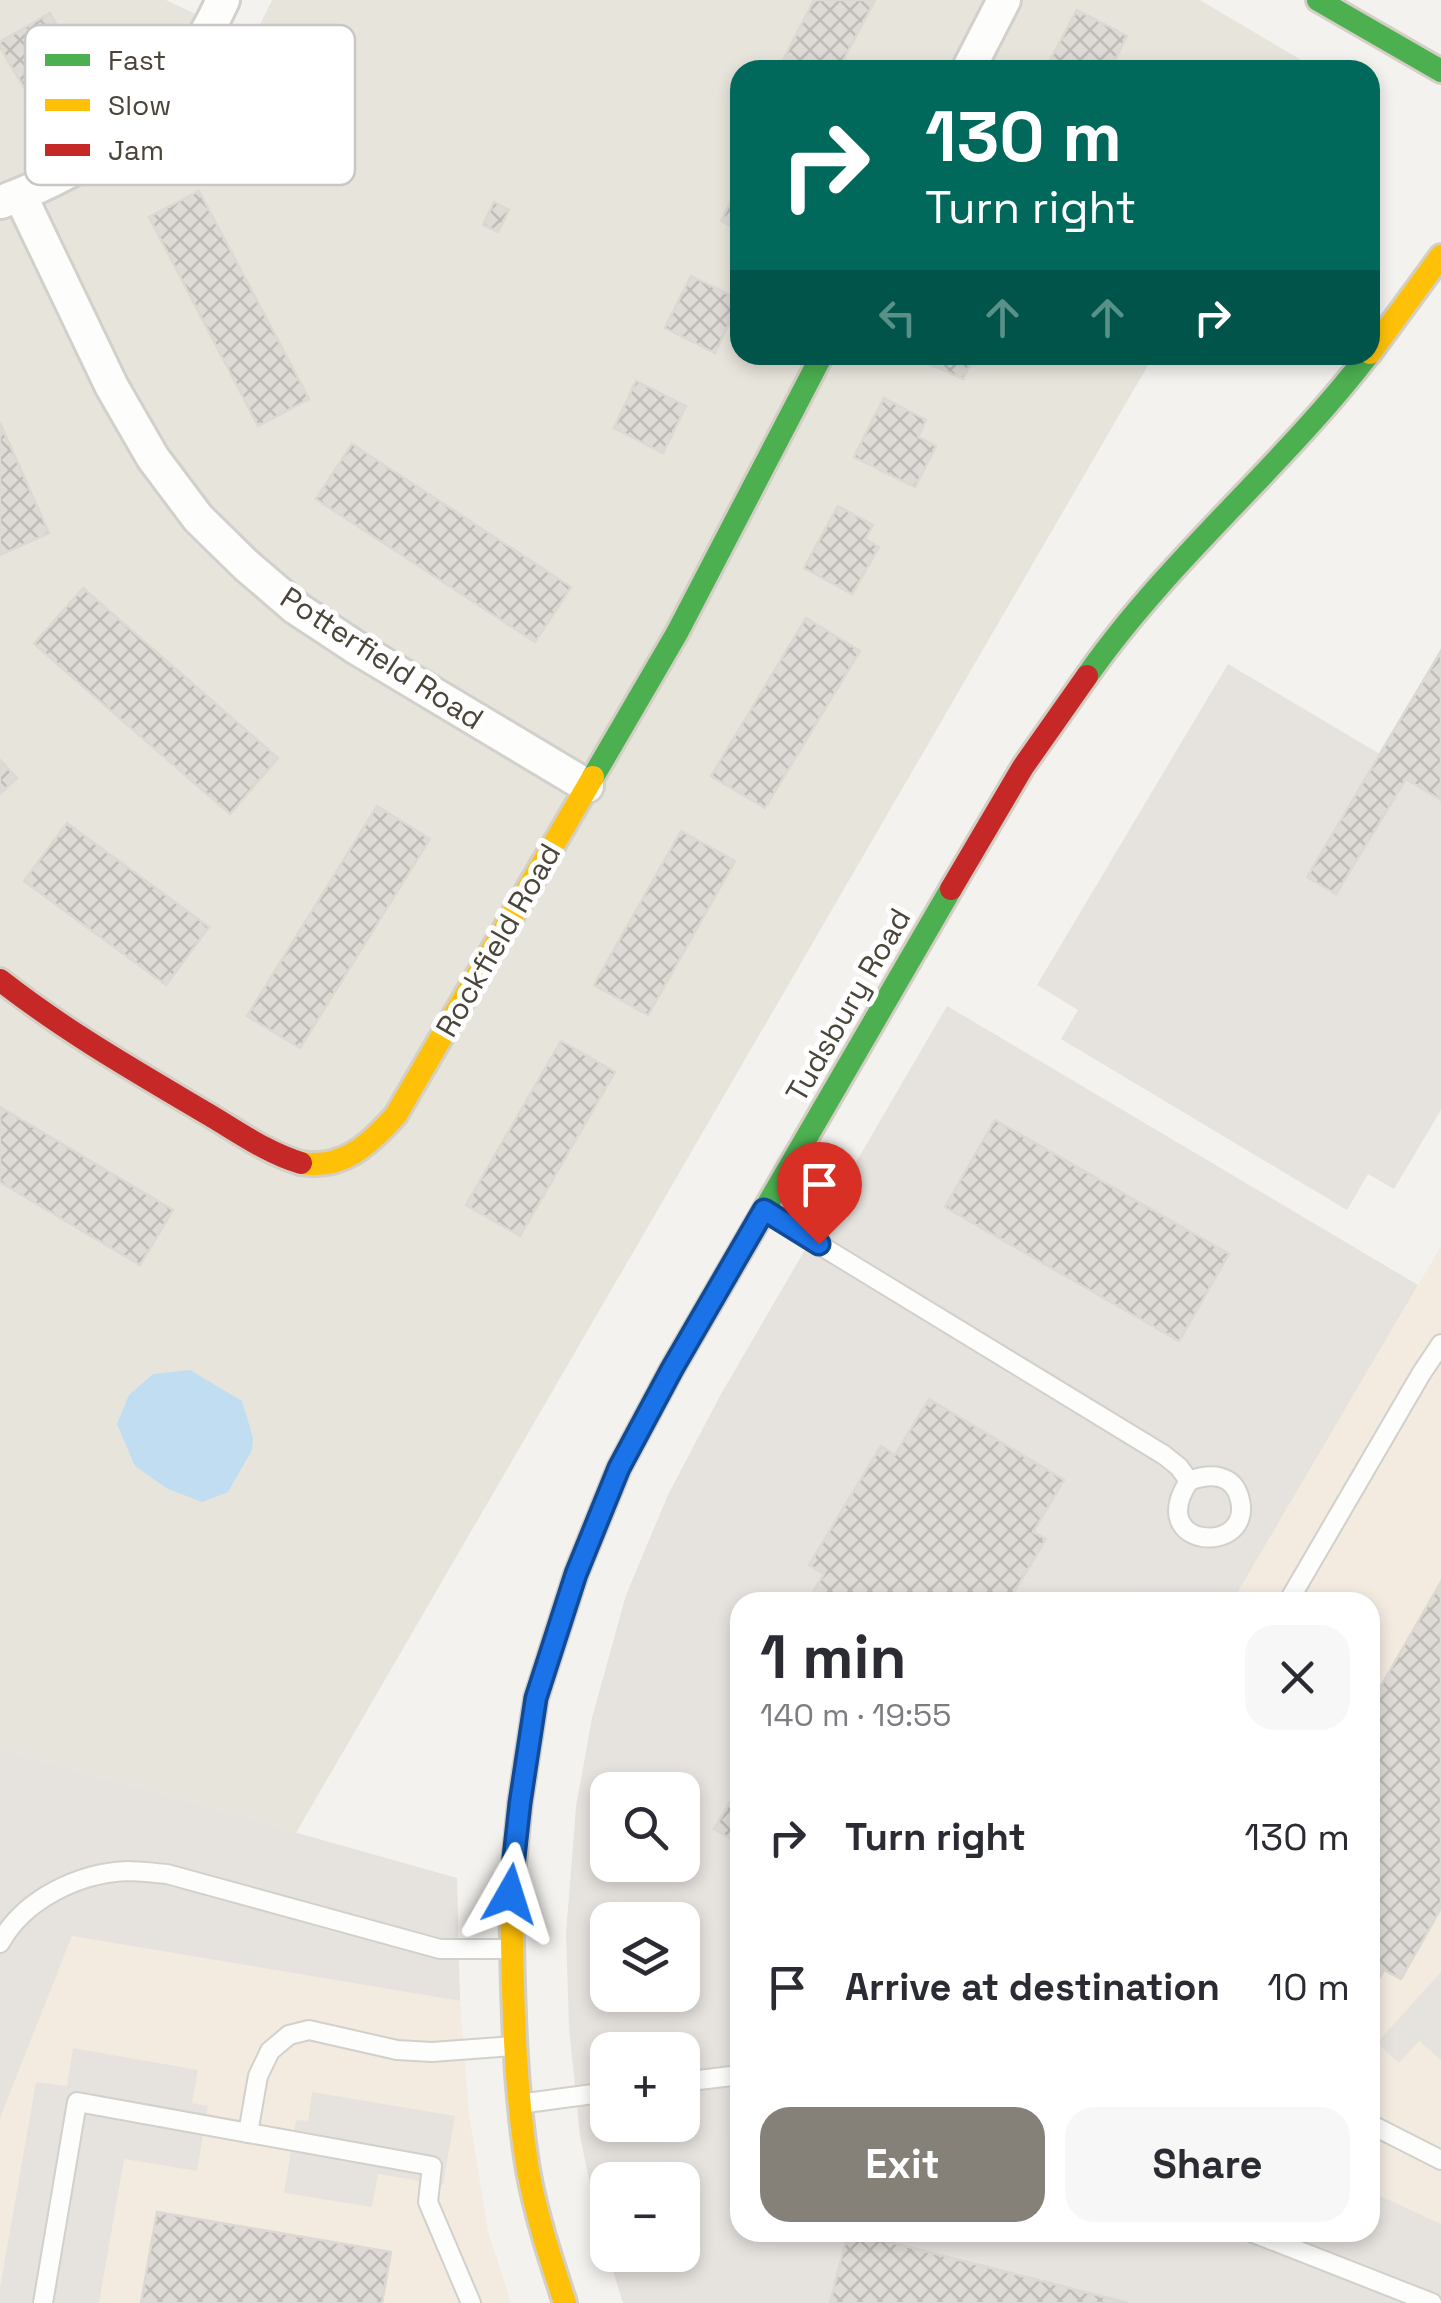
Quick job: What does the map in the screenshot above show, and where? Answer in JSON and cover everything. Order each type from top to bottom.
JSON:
[{"type":"street","points":[[211,25],[223,0]]},
{"type":"street","points":[[973,60],[1004,0]]},
{"type":"street","points":[[1318,0],[1441,71]]},
{"type":"street","points":[[10,199],[38,185]]},
{"type":"street","name":"Potterfield Road","points":[[10,199],[153,458],[198,518],[296,608],[587,786]]},
{"type":"street","name":"Tudsbury Road","points":[[1380,339],[1441,256]]},
{"type":"street","name":"Rockfield Road","points":[[0,980],[91,1045],[272,1151],[307,1164],[336,1162],[358,1153],[396,1115],[677,632],[817,365]]},
{"type":"street","name":"Tudsbury Road","points":[[565,2303],[530,2174],[519,2104],[510,1894],[536,1698],[576,1574],[619,1468],[672,1369],[1023,767],[1106,648],[1177,566],[1331,403],[1360,365]]},
{"type":"lane","points":[[764,1210],[1164,1456],[1189,1482]]},
{"type":"lane","points":[[1294,1592],[1441,1344]]},
{"type":"lane","points":[[0,1943],[25,1912],[54,1891],[90,1876],[128,1871],[167,1874],[440,1949],[510,1949]]},
{"type":"lane","points":[[248,2133],[258,2076],[270,2051],[289,2035],[310,2030],[397,2050],[432,2052],[514,2046]]},
{"type":"lane","points":[[700,2080],[730,2076]]},
{"type":"lane","points":[[519,2104],[590,2094]]},
{"type":"lane","points":[[43,2303],[77,2102],[432,2166],[428,2202],[471,2303]]},
{"type":"lane","points":[[1380,2129],[1441,2160]]},
{"type":"lane","points":[[1276,2242],[1432,2303]]},
{"type":"shaded area","points":[[0,0],[166,0],[218,25],[25,25],[25,185],[355,185],[355,25],[260,25],[272,0],[1200,0],[1301,60],[730,60],[730,365],[1148,365],[296,1833],[0,1749]]},
{"type":"shaded area","points":[[1228,664],[1380,754],[1307,877],[1337,894],[1406,779],[1441,800],[1441,1110],[1394,1189],[1368,1174],[1347,1210],[1061,1039],[1078,1010],[1037,985]]},
{"type":"shaded area","points":[[947,1006],[1418,1285],[1238,1592],[730,1592],[730,2242],[1380,2242],[1380,2196],[1441,2224],[1441,2303],[623,2303],[613,2272],[700,2272],[700,2162],[590,2162],[590,2184],[580,2136],[569,2027],[566,1934],[576,1807],[592,1718],[626,1595],[668,1495],[721,1394]]},
{"type":"shaded area","points":[[944,1029],[1352,1267],[1253,1435],[1172,1388],[1250,1254],[980,1097],[922,1197],[865,1164]]},
{"type":"shaded area","points":[[1441,1246],[1441,2224],[1380,2196],[1380,1592],[1238,1592]]},
{"type":"shaded area","points":[[795,1304],[883,1358],[787,1520],[765,1508],[727,1593],[700,1672],[723,1679],[700,1777],[700,1772],[606,1772],[627,1670],[657,1573]]},
{"type":"shaded area","points":[[1162,1554],[1217,1585],[1213,1592],[1139,1592]]},
{"type":"shaded area","points":[[0,1749],[457,1878],[460,2001],[72,1936],[0,2118]]},
{"type":"shaded area","points":[[72,1936],[460,2001],[469,2114],[488,2231],[511,2303],[0,2303],[0,2118]]},
{"type":"shaded area","points":[[1441,1972],[1441,2060],[1419,2041],[1399,2063],[1380,2046],[1380,2040]]},
{"type":"shaded area","points":[[73,2048],[198,2070],[192,2103],[208,2106],[197,2171],[124,2159],[99,2303],[0,2303],[36,2082],[67,2086]]},
{"type":"shaded area","points":[[312,2092],[455,2116],[443,2185],[378,2174],[372,2207],[284,2193],[296,2120],[308,2121]]},
{"type":"shaded area","points":[[730,2134],[730,2242],[774,2242],[781,2303],[681,2303],[678,2272],[700,2272],[700,2162],[665,2162],[662,2143],[700,2142],[700,2138]]},
{"type":"water","points":[[190,1370],[242,1401],[253,1438],[252,1450],[228,1492],[202,1502],[168,1489],[135,1466],[117,1424],[129,1395],[153,1374]]},
{"type":"building","points":[[814,0],[875,0],[843,60],[783,60]]},
{"type":"building","points":[[1077,10],[1127,36],[1115,60],[1050,60]]},
{"type":"building","points":[[50,13],[57,25],[29,25]]},
{"type":"building","points":[[25,28],[25,90],[0,47],[0,42]]},
{"type":"building","points":[[199,191],[309,399],[258,426],[149,217]]},
{"type":"building","points":[[494,202],[509,210],[498,232],[483,225]]},
{"type":"building","points":[[730,203],[730,226],[721,221]]},
{"type":"building","points":[[691,276],[730,295],[730,321],[715,353],[665,328]]},
{"type":"building","points":[[932,365],[969,365],[963,379]]},
{"type":"building","points":[[636,381],[686,406],[663,453],[614,428]]},
{"type":"building","points":[[884,398],[926,420],[918,437],[936,446],[915,487],[854,457]]},
{"type":"building","points":[[0,423],[49,533],[0,555]]},
{"type":"building","points":[[352,444],[571,587],[535,642],[316,499]]},
{"type":"building","points":[[838,506],[873,525],[865,539],[879,547],[852,594],[804,568]]},
{"type":"building","points":[[83,588],[278,758],[230,814],[34,644]]},
{"type":"building","points":[[806,618],[860,651],[765,808],[711,776]]},
{"type":"building","points":[[1441,651],[1441,800],[1406,779],[1336,894],[1307,877]]},
{"type":"building","points":[[0,760],[17,778],[0,794]]},
{"type":"building","points":[[377,806],[430,839],[300,1048],[247,1016]]},
{"type":"building","points":[[67,823],[209,927],[166,985],[24,881]]},
{"type":"building","points":[[681,831],[735,861],[648,1015],[594,985]]},
{"type":"building","points":[[561,1041],[615,1072],[520,1236],[466,1205]]},
{"type":"building","points":[[0,1107],[173,1210],[140,1265],[0,1182]]},
{"type":"building","points":[[995,1120],[1229,1254],[1179,1341],[945,1207]]},
{"type":"building","points":[[929,1399],[1064,1480],[1033,1532],[1046,1539],[1014,1592],[813,1592],[824,1574],[809,1565],[881,1446],[895,1455]]},
{"type":"building","points":[[1441,1582],[1441,1908],[1401,1979],[1384,1970],[1380,1977],[1380,1688]]},
{"type":"building","points":[[730,1802],[730,1838],[714,1829]]},
{"type":"building","points":[[157,2212],[391,2252],[382,2303],[141,2303]]},
{"type":"building","points":[[845,2242],[889,2242],[1128,2303],[830,2303]]},
{"type":"traffic: fast","points":[[1318,0],[1441,71]]},
{"type":"traffic: fast","points":[[593,777],[677,633],[817,365]]},
{"type":"traffic: fast","points":[[1087,676],[1153,592],[1360,365]]},
{"type":"traffic: fast","points":[[511,1894],[536,1698],[576,1574],[619,1468],[672,1369],[951,889]]},
{"type":"traffic: slow","points":[[1380,339],[1441,256]]},
{"type":"traffic: slow","points":[[301,1163],[343,1159],[366,1145],[396,1115],[593,777]]},
{"type":"traffic: slow","points":[[511,1894],[523,2136],[535,2204],[565,2303]]},
{"type":"traffic: jam","points":[[951,889],[1023,767],[1087,676]]},
{"type":"traffic: jam","points":[[0,980],[127,1066],[252,1141],[301,1163]]},
{"type":"route","points":[[510,1894],[536,1698],[576,1574],[619,1468],[764,1210],[819,1244]]}]
